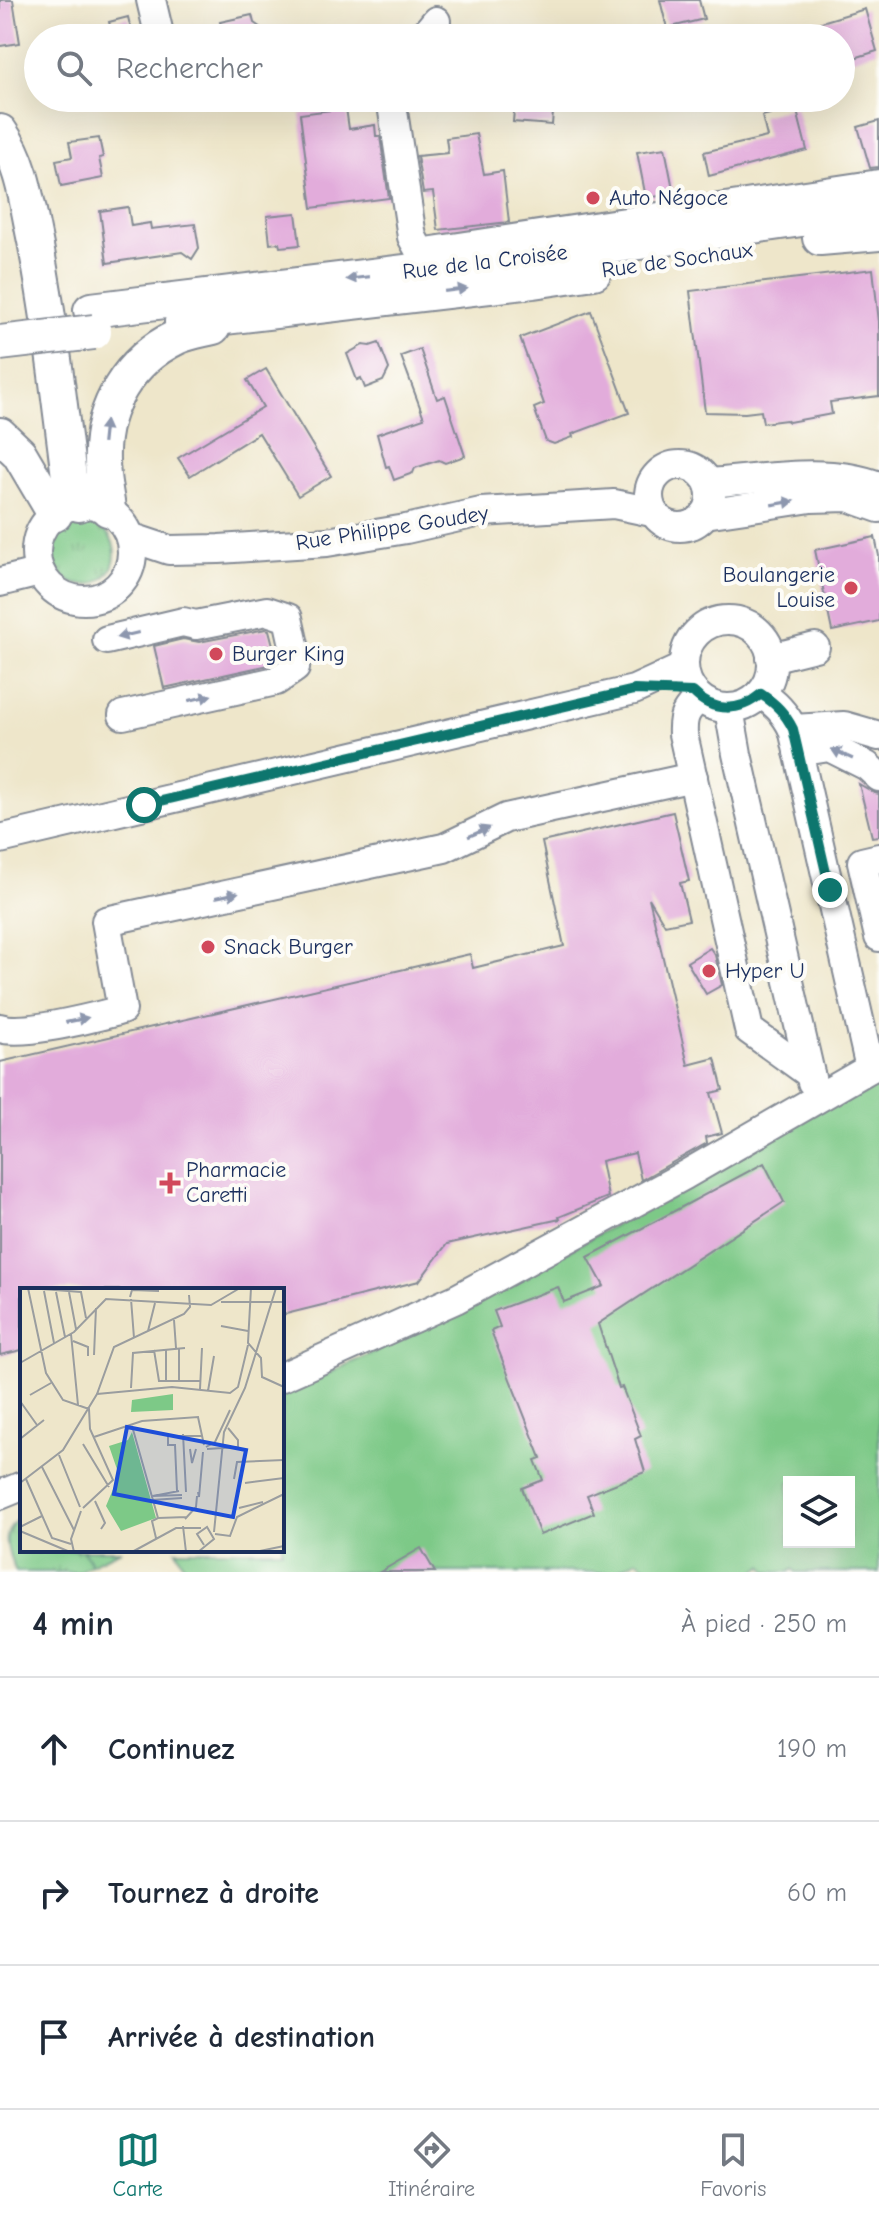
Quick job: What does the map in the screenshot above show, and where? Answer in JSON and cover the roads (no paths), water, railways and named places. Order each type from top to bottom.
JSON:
[{"type":"main road","points":[[0,132],[10,146],[24,185],[44,293],[69,477],[80,509]]},
{"type":"main road","name":"Rue de la Croisée","points":[[92,321],[879,208]]},
{"type":"main road","name":"Rue de Sochaux","points":[[92,321],[267,313],[533,281],[830,237],[879,233]]},
{"type":"main road","points":[[80,509],[102,460],[105,419],[124,380],[146,356],[179,336],[267,313]]},
{"type":"main road","points":[[0,321],[92,321]]},
{"type":"main road","points":[[0,343],[92,321]]},
{"type":"main road","points":[[0,435],[80,509]]},
{"type":"street","points":[[151,0],[157,24]]},
{"type":"street","points":[[393,112],[412,237],[418,248],[426,252],[879,184]]},
{"type":"street","points":[[671,466],[691,467],[709,483],[710,503],[698,522],[678,528],[663,523],[651,500],[654,478],[661,471],[671,466]]},
{"type":"street","points":[[709,483],[837,476],[861,479],[879,486]]},
{"type":"street","points":[[705,514],[811,498],[848,497],[879,508]]},
{"type":"street","name":"Rue Philippe Goudey","points":[[130,537],[169,550],[327,542],[481,512],[651,500]]},
{"type":"street","points":[[80,509],[125,526],[130,537],[132,560],[129,571],[114,590],[93,600],[76,600],[61,595],[49,585],[38,561],[38,536],[45,524],[80,509]]},
{"type":"street","name":"Rue Philippe Goudey","points":[[129,571],[169,550]]},
{"type":"street","points":[[0,566],[38,561]]},
{"type":"street","points":[[0,582],[38,561]]},
{"type":"street","points":[[107,640],[183,622],[196,625],[267,611],[288,618],[296,654],[295,668],[276,681],[123,715]]},
{"type":"street","points":[[0,839],[634,690],[692,685],[716,707],[729,709],[743,706],[761,694],[769,680],[771,658],[763,638],[738,621],[722,620],[701,629],[691,639],[686,650],[692,685],[682,718],[683,734],[749,1030],[813,1086]]},
{"type":"street","points":[[771,658],[815,647]]},
{"type":"street","points":[[284,1376],[456,1299],[685,1175],[813,1086],[875,1066],[796,740],[786,714],[761,694]]},
{"type":"street","points":[[729,709],[813,1086]]},
{"type":"street","points":[[796,740],[844,726],[879,736]]},
{"type":"street","points":[[796,740],[829,747],[867,766],[879,777]]},
{"type":"street","points":[[0,1028],[10,1031],[73,1022],[122,1010],[106,921],[444,848],[506,818],[693,777]]},
{"type":"street","points":[[820,847],[841,859],[871,860],[879,937]]},
{"type":"street","points":[[0,1495],[20,1487]]},
{"type":"place","name":"Auto Négoce","points":[[593,198]]},
{"type":"place","name":"Boulangerie Louise","points":[[851,588]]},
{"type":"place","name":"Burger King","points":[[216,654]]},
{"type":"place","name":"Snack Burger","points":[[208,947]]},
{"type":"place","name":"Hyper U","points":[[709,971]]},
{"type":"place","name":"Pharmacie Caretti","points":[[170,1183]]}]
